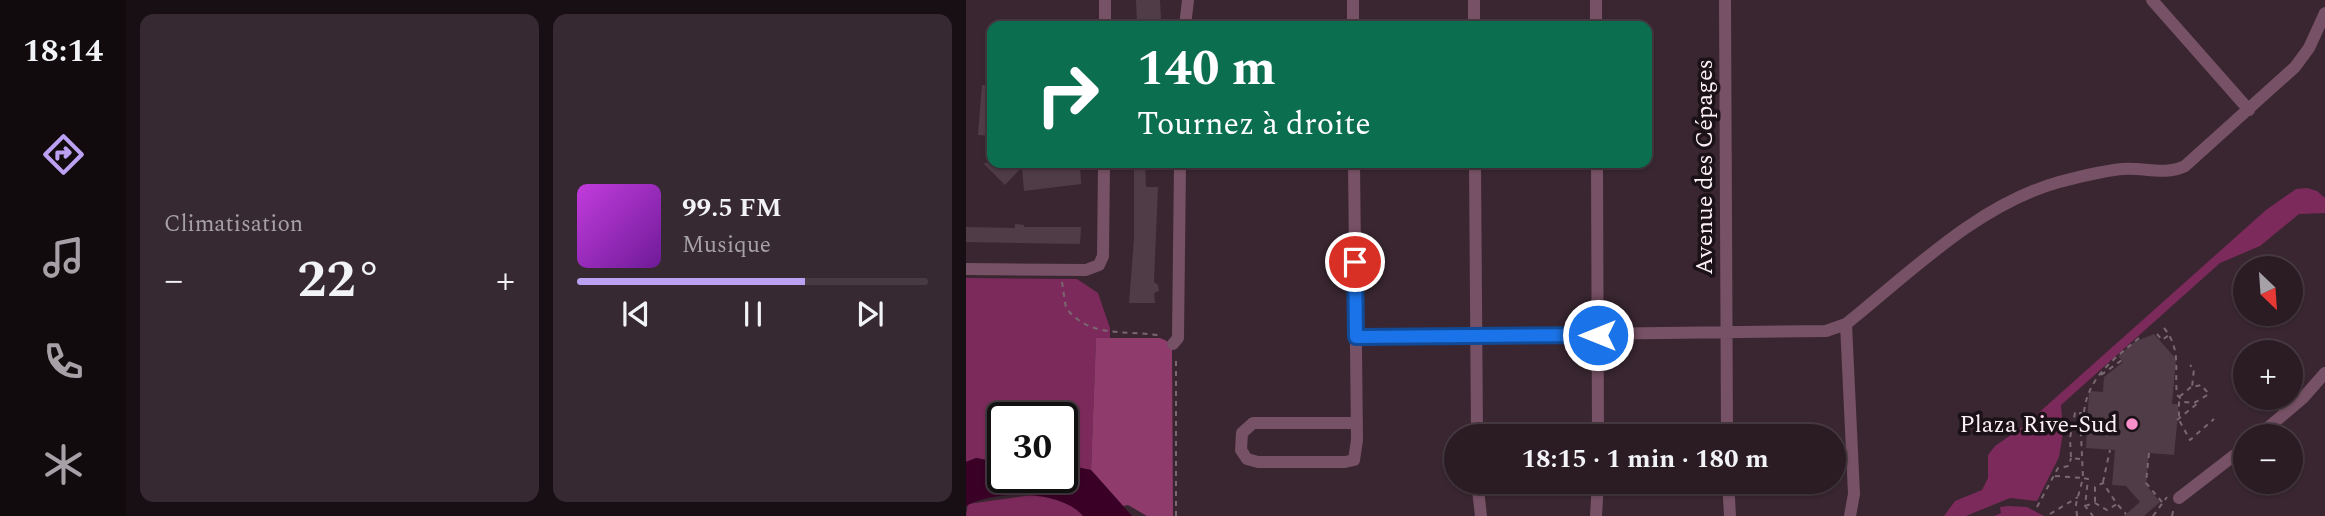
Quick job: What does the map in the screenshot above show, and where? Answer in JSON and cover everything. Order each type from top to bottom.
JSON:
[{"type":"street","points":[[1105,0],[1105,21]]},
{"type":"street","points":[[1186,21],[1188,0]]},
{"type":"street","points":[[1353,0],[1353,21]]},
{"type":"street","points":[[1474,0],[1474,21]]},
{"type":"street","points":[[1596,0],[1596,21]]},
{"type":"street","name":"Avenue des Cépages","points":[[1725,0],[1727,424]]},
{"type":"street","points":[[2152,0],[2249,110]]},
{"type":"street","points":[[1356,337],[1809,333],[1846,324],[1983,216],[2009,201],[2087,175],[2124,168],[2176,170],[2197,157],[2303,58],[2325,13]]},
{"type":"street","points":[[966,269],[1096,268],[1103,256],[1104,168]]},
{"type":"street","points":[[1173,344],[1178,338],[1180,168]]},
{"type":"street","points":[[1354,168],[1357,423],[1357,452],[1350,462],[1251,461],[1241,450],[1242,433],[1253,423],[1357,423]]},
{"type":"street","points":[[1475,168],[1477,424]]},
{"type":"street","points":[[1597,168],[1598,424]]},
{"type":"street","points":[[1846,324],[1854,494],[1850,516]]},
{"type":"street","points":[[2272,424],[2322,381]]},
{"type":"street","points":[[2177,501],[2233,457]]},
{"type":"street","points":[[1478,494],[1480,516]]},
{"type":"street","points":[[1596,516],[1597,494]]},
{"type":"street","points":[[1729,494],[1730,516]]},
{"type":"path","points":[[1062,278],[1061,292],[1066,308],[1091,327],[1112,333],[1154,334],[1166,337],[1173,344],[1177,363],[1176,516]]},
{"type":"path","points":[[2164,328],[2174,340],[2179,369],[2176,384],[2179,397],[2178,420],[2190,439],[2214,419]]},
{"type":"path","points":[[2157,334],[2162,340],[2169,335]]},
{"type":"path","points":[[2037,507],[2058,468],[2069,466],[2075,412],[2086,413],[2088,391],[2101,371],[2139,338]]},
{"type":"path","points":[[2101,374],[2122,360]]},
{"type":"path","points":[[2190,365],[2194,369],[2192,387]]},
{"type":"path","points":[[2179,369],[2185,369]]},
{"type":"path","points":[[2178,420],[2209,394],[2201,385],[2192,387],[2179,397]]},
{"type":"path","points":[[2179,397],[2190,404],[2199,402]]},
{"type":"path","points":[[2077,516],[2076,504],[2083,478],[2080,413]]},
{"type":"path","points":[[2071,430],[2080,430]]},
{"type":"path","points":[[2095,503],[2095,487],[2103,483],[2112,461],[2110,450]]},
{"type":"path","points":[[2149,453],[2146,483],[2163,502],[2151,515]]},
{"type":"path","points":[[2071,458],[2081,459]]},
{"type":"path","points":[[2055,476],[2088,479],[2085,506],[2093,516]]},
{"type":"path","points":[[2103,483],[2126,514]]},
{"type":"path","points":[[2050,514],[2079,497]]},
{"type":"path","points":[[2172,516],[2177,501]]},
{"type":"path","points":[[2085,506],[2095,503],[2107,510],[2117,504]]},
{"type":"shaded area","points":[[2296,189],[2317,191],[2325,198],[2325,213],[2299,214],[2260,246],[2220,263],[2061,405],[2063,433],[2059,457],[2037,501],[2010,498],[1966,516],[1944,516],[1955,501],[1982,490],[1988,478],[1988,455],[1995,446],[2025,425],[2266,210]]},
{"type":"shaded area","points":[[966,278],[1077,279],[1098,293],[1110,328],[1110,339],[1096,339],[1091,470],[1078,467],[1078,402],[987,402],[987,460],[976,458],[966,462]]},
{"type":"shaded area","points":[[1096,338],[1160,338],[1167,341],[1172,349],[1173,516],[1147,516],[1128,505],[1123,506],[1091,470]]},
{"type":"shaded area","points":[[976,458],[987,460],[987,493],[1078,493],[1078,467],[1091,470],[1132,516],[1083,516],[1073,507],[1059,501],[1027,495],[993,497],[966,506],[966,462]]},
{"type":"shaded area","points":[[1040,494],[1076,507],[1083,516],[966,516],[968,504]]},
{"type":"shaded area","points":[[2000,507],[2027,507],[2044,516],[1994,516],[2001,513]]},
{"type":"building","points":[[1136,0],[1160,0],[1161,19],[1137,21]]},
{"type":"building","points":[[982,85],[987,85],[987,136],[978,135]]},
{"type":"building","points":[[988,168],[1020,169],[1005,185]]},
{"type":"building","points":[[1022,168],[1080,168],[1081,184],[1024,191]]},
{"type":"building","points":[[1134,168],[1145,168],[1146,187],[1158,187],[1154,282],[1159,291],[1154,293],[1155,303],[1129,303],[1134,239]]},
{"type":"building","points":[[1015,224],[1024,227],[1081,227],[1080,244],[966,242],[966,227],[1015,228]]},
{"type":"building","name":"Plaza Rive-Sud","points":[[2154,334],[2176,359],[2172,404],[2179,404],[2174,455],[2149,453],[2146,485],[2160,502],[2144,516],[2124,516],[2140,502],[2126,486],[2112,485],[2115,450],[2086,448],[2089,391],[2103,392],[2104,377],[2123,362],[2118,356],[2134,342]]},
{"type":"place","name":"Plaza Rive-Sud","points":[[2132,424]]},
{"type":"route","points":[[1355,262],[1356,337],[1598,335]]}]
